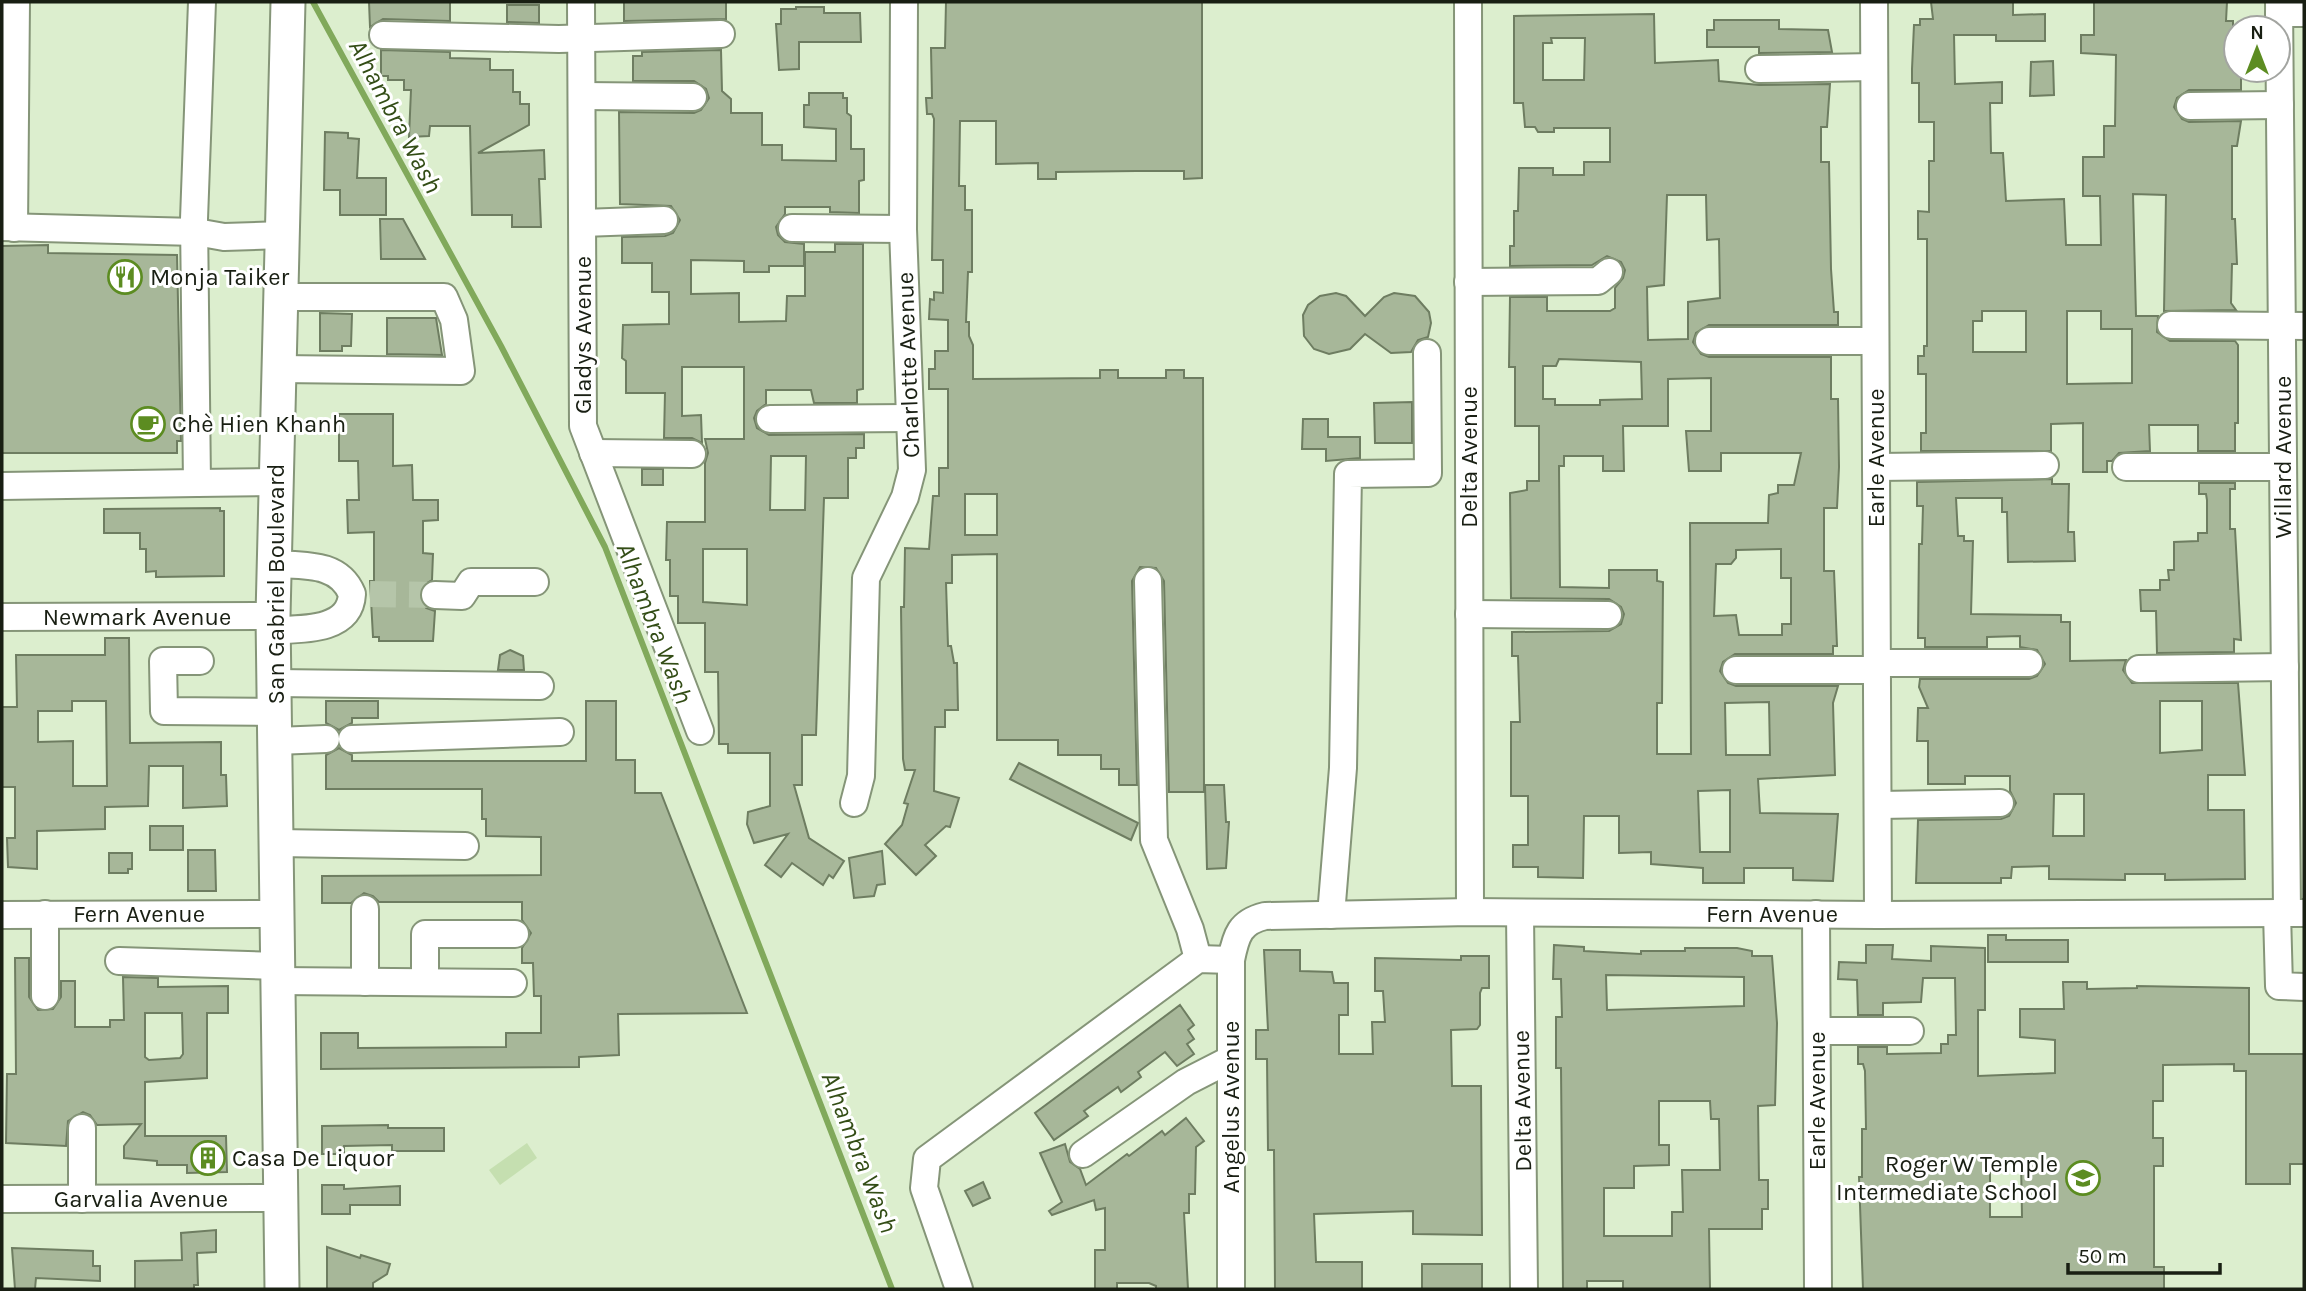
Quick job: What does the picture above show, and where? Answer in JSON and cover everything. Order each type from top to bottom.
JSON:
[{"type":"main road","name":"San Gabriel Boulevard","points":[[282,1289],[273,623],[288,4]]},
{"type":"street","points":[[16,2],[8,166],[8,227],[196,232],[224,237],[282,235]]},
{"type":"street","points":[[197,483],[196,232],[202,2]]},
{"type":"street","name":"Gladys Avenue","points":[[581,2],[583,426],[700,731]]},
{"type":"street","name":"Charlotte Avenue","points":[[854,803],[861,776],[866,578],[905,497],[912,470],[902,229],[904,2]]},
{"type":"street","name":"Delta Avenue","points":[[1468,2],[1470,912]]},
{"type":"street","name":"Earle Avenue","points":[[1874,2],[1878,915]]},
{"type":"street","name":"Willard Avenue","points":[[2287,9],[2280,105],[2293,326],[2294,435],[2283,467],[2294,615],[2285,667],[2295,756],[2289,913],[2278,986],[2304,987]]},
{"type":"street","points":[[383,35],[582,38],[721,34]]},
{"type":"street","points":[[1759,69],[1874,67]]},
{"type":"street","points":[[582,96],[693,97]]},
{"type":"street","points":[[2190,106],[2280,105]]},
{"type":"street","points":[[583,223],[664,220]]},
{"type":"street","points":[[792,228],[902,229]]},
{"type":"street","points":[[1468,282],[1598,281],[1609,272]]},
{"type":"street","points":[[279,369],[461,371],[454,320],[444,298],[281,298]]},
{"type":"street","points":[[2171,325],[2293,326]]},
{"type":"street","points":[[1709,341],[1875,341]]},
{"type":"street","points":[[1427,353],[1428,472]]},
{"type":"street","points":[[1428,387],[1469,386]]},
{"type":"street","points":[[770,419],[910,418]]},
{"type":"street","points":[[593,453],[692,454]]},
{"type":"street","points":[[1876,467],[2045,465]]},
{"type":"street","points":[[2126,467],[2283,467]]},
{"type":"street","points":[[1331,915],[1343,768],[1348,474],[1469,473]]},
{"type":"street","points":[[2,486],[276,482]]},
{"type":"street","name":"Newmark Avenue","points":[[2,617],[324,626],[345,613],[361,594],[339,574],[325,569],[275,564]]},
{"type":"street","points":[[1147,581],[1154,840],[1190,929],[1198,959]]},
{"type":"street","points":[[435,595],[462,596],[471,582],[535,582]]},
{"type":"street","points":[[1469,614],[1608,615]]},
{"type":"street","points":[[1736,670],[2003,651]]},
{"type":"street","points":[[200,661],[163,661],[164,711],[275,712],[540,686]]},
{"type":"street","points":[[1877,662],[2029,663]]},
{"type":"street","points":[[2139,669],[2285,667]]},
{"type":"street","points":[[275,712],[326,739]]},
{"type":"street","points":[[352,739],[561,732]]},
{"type":"street","points":[[1879,797],[1994,796]]},
{"type":"street","points":[[278,843],[465,846]]},
{"type":"street","points":[[365,909],[365,982]]},
{"type":"street","name":"Fern Avenue","points":[[1241,926],[1265,916],[1470,912],[1878,915],[2289,913]]},
{"type":"street","name":"Delta Avenue","points":[[1520,913],[1524,1289]]},
{"type":"street","points":[[45,914],[45,996]]},
{"type":"street","name":"Fern Avenue","points":[[2,915],[277,914]]},
{"type":"street","name":"Earle Avenue","points":[[1816,914],[1818,1289]]},
{"type":"street","name":"Angelus Avenue","points":[[1231,1289],[1231,960],[1241,926]]},
{"type":"street","points":[[425,982],[425,934],[515,934]]},
{"type":"street","points":[[959,1289],[924,1188],[928,1159],[1198,959],[1231,960]]},
{"type":"street","points":[[119,961],[365,982],[513,983]]},
{"type":"street","points":[[1816,1031],[1910,1031]]},
{"type":"street","points":[[1083,1154],[1186,1082],[1231,1059]]},
{"type":"street","points":[[82,1128],[82,1199]]},
{"type":"street","name":"Garvalia Avenue","points":[[2,1199],[280,1198]]},
{"type":"green space","points":[[527,1143],[537,1158],[500,1185],[489,1170]]},
{"type":"building","points":[[369,2],[450,2],[450,21],[383,19],[370,27]]},
{"type":"building","points":[[624,2],[726,2],[726,19],[624,21]]},
{"type":"building","points":[[946,2],[1202,2],[1202,178],[1184,179],[1184,171],[1136,171],[1056,172],[1056,179],[1038,179],[1038,163],[996,164],[996,121],[960,121],[959,186],[965,186],[965,210],[972,210],[972,272],[968,272],[966,322],[969,322],[969,336],[973,345],[973,379],[1100,378],[1100,370],[1118,370],[1118,378],[1166,378],[1166,370],[1184,370],[1184,378],[1203,378],[1204,792],[1169,792],[1164,581],[1156,568],[1140,567],[1132,581],[1137,785],[1119,785],[1119,769],[1101,769],[1101,755],[1058,755],[1058,740],[997,740],[997,554],[952,555],[952,583],[946,583],[948,646],[951,646],[954,663],[957,663],[958,710],[945,710],[945,727],[935,727],[934,791],[959,798],[950,827],[946,826],[925,845],[936,856],[916,875],[885,844],[902,825],[908,804],[904,803],[915,770],[905,770],[903,759],[901,607],[904,607],[905,548],[929,549],[933,496],[939,496],[939,468],[948,468],[948,389],[929,389],[929,369],[935,369],[935,351],[948,351],[948,320],[929,319],[930,299],[934,300],[934,292],[943,293],[943,260],[932,260],[934,119],[932,114],[927,114],[926,98],[932,98],[931,48],[945,48]],"holes":[[[965,494],[997,494],[997,535],[965,535]]]},
{"type":"building","points":[[1931,2],[2013,2],[2013,15],[2045,14],[2045,41],[1996,41],[1996,35],[1954,35],[1955,84],[2002,82],[2002,103],[1990,103],[1991,153],[2003,153],[2006,201],[2064,199],[2066,245],[2101,245],[2100,196],[2083,196],[2083,157],[2104,157],[2104,126],[2115,126],[2116,55],[2081,53],[2081,35],[2094,35],[2094,2],[2227,2],[2226,14],[2222,14],[2222,84],[2241,84],[2241,90],[2189,90],[2177,98],[2174,107],[2182,119],[2189,122],[2241,121],[2237,146],[2232,146],[2232,219],[2235,219],[2237,264],[2232,264],[2231,303],[2236,310],[2164,311],[2166,195],[2133,194],[2136,316],[2158,316],[2157,332],[2170,341],[2235,341],[2238,345],[2238,423],[2235,423],[2235,451],[2198,451],[2198,425],[2149,425],[2150,451],[2119,453],[2112,461],[2107,461],[2107,472],[2083,472],[2083,423],[2051,424],[2051,451],[1921,451],[1921,433],[1926,433],[1926,374],[1918,374],[1918,356],[1924,356],[1924,346],[1927,346],[1927,239],[1918,239],[1918,211],[1929,212],[1929,161],[1934,161],[1934,122],[1919,122],[1919,83],[1912,83],[1914,25],[1920,25],[1920,19],[1933,19]],"holes":[[[1982,311],[2026,311],[2026,352],[1973,352],[1973,321],[1982,321]],[[2067,311],[2101,311],[2101,329],[2132,329],[2132,383],[2067,384]]]},
{"type":"building","points":[[507,5],[539,5],[539,23],[507,22]]},
{"type":"building","points":[[824,7],[824,13],[860,13],[861,42],[799,42],[799,69],[779,70],[776,24],[781,24],[781,9]]},
{"type":"building","points":[[1654,14],[1655,63],[1718,60],[1719,81],[1759,85],[1830,84],[1827,127],[1821,127],[1821,162],[1829,162],[1831,269],[1834,312],[1838,312],[1838,325],[1709,325],[1696,333],[1693,342],[1701,354],[1709,357],[1831,357],[1831,399],[1838,399],[1839,467],[1837,508],[1824,508],[1824,571],[1834,571],[1837,646],[1833,646],[1833,654],[1735,654],[1723,662],[1720,671],[1728,683],[1736,686],[1838,686],[1833,703],[1835,775],[1758,779],[1760,813],[1838,814],[1833,881],[1793,880],[1793,868],[1744,868],[1744,883],[1703,883],[1703,868],[1651,864],[1651,852],[1619,853],[1619,816],[1584,816],[1583,878],[1538,877],[1538,867],[1513,867],[1513,845],[1528,845],[1528,796],[1511,796],[1511,722],[1520,722],[1518,656],[1512,656],[1512,632],[1609,631],[1621,624],[1624,614],[1621,607],[1609,599],[1511,598],[1510,493],[1527,490],[1527,481],[1539,481],[1539,426],[1515,426],[1515,367],[1509,367],[1510,297],[1547,297],[1547,311],[1610,311],[1615,308],[1615,288],[1623,278],[1625,270],[1621,262],[1607,256],[1592,265],[1510,266],[1510,246],[1514,246],[1514,211],[1518,211],[1519,168],[1553,168],[1553,175],[1584,175],[1584,162],[1610,162],[1610,128],[1554,128],[1554,132],[1538,132],[1535,127],[1525,127],[1523,103],[1514,103],[1514,16]],"holes":[[[1551,38],[1585,38],[1584,80],[1543,80],[1543,43],[1552,43]],[[1667,195],[1706,195],[1707,240],[1719,239],[1720,298],[1688,302],[1688,339],[1648,340],[1647,287],[1664,285]],[[1559,359],[1641,362],[1642,399],[1600,400],[1600,405],[1555,405],[1555,399],[1543,399],[1543,366],[1556,366]],[[1711,378],[1711,431],[1686,431],[1689,471],[1721,471],[1721,453],[1801,453],[1794,485],[1778,485],[1778,493],[1769,495],[1768,523],[1690,523],[1691,754],[1657,754],[1657,703],[1662,703],[1663,582],[1657,581],[1657,570],[1609,570],[1609,588],[1560,587],[1559,466],[1564,466],[1564,456],[1603,456],[1603,471],[1624,471],[1623,426],[1668,426],[1668,379]],[[1781,549],[1781,578],[1791,578],[1791,624],[1782,624],[1782,635],[1739,635],[1736,615],[1714,616],[1716,564],[1731,564],[1736,558],[1736,550]],[[1769,702],[1770,755],[1726,755],[1725,703]],[[1730,790],[1730,852],[1700,852],[1698,791]]]},
{"type":"building","points":[[1714,20],[1779,20],[1779,29],[1828,30],[1832,52],[1759,53],[1759,47],[1707,47],[1707,30],[1714,30]]},
{"type":"building","points":[[381,50],[450,52],[450,58],[490,59],[490,70],[513,70],[513,92],[520,92],[520,104],[529,104],[529,125],[478,153],[544,150],[545,179],[539,179],[541,227],[512,227],[512,215],[472,215],[470,126],[430,126],[429,136],[409,137],[411,90],[404,90],[404,80],[388,80],[388,76],[381,76]]},
{"type":"building","points":[[721,50],[722,91],[731,99],[731,113],[762,113],[762,145],[782,145],[782,160],[836,161],[836,129],[804,127],[804,105],[809,105],[809,93],[843,93],[843,98],[847,98],[847,113],[851,116],[851,149],[864,149],[864,180],[859,181],[859,213],[830,212],[830,207],[785,207],[785,214],[776,227],[778,235],[785,242],[804,244],[804,266],[769,266],[769,272],[744,272],[744,261],[691,260],[691,294],[739,293],[739,322],[786,321],[787,296],[805,296],[805,252],[835,252],[835,244],[863,244],[863,389],[857,390],[857,403],[814,403],[811,390],[766,390],[766,404],[757,411],[754,418],[757,428],[769,435],[864,434],[864,448],[856,448],[856,458],[848,458],[848,498],[824,498],[816,735],[802,735],[802,785],[794,785],[809,838],[844,861],[833,878],[829,875],[823,885],[792,863],[781,877],[765,865],[788,834],[754,843],[747,824],[748,812],[770,806],[770,753],[728,753],[728,744],[719,744],[718,672],[705,672],[705,623],[678,623],[678,596],[670,596],[670,560],[666,560],[667,522],[705,522],[705,463],[708,453],[705,439],[744,439],[744,367],[682,367],[682,416],[701,415],[702,443],[692,438],[664,438],[665,393],[626,393],[626,361],[622,358],[623,325],[669,324],[669,292],[652,292],[652,263],[622,263],[622,237],[665,236],[673,233],[680,220],[671,206],[620,204],[619,112],[694,113],[701,110],[709,98],[706,89],[694,81],[633,81],[633,56],[642,56],[642,52]],"holes":[[[771,456],[806,456],[805,510],[770,510]],[[703,549],[747,549],[747,605],[703,602]]]},
{"type":"building","points":[[2053,61],[2054,95],[2030,96],[2031,62]]},
{"type":"building","points":[[325,132],[348,133],[348,138],[359,139],[357,178],[386,178],[386,215],[340,215],[340,190],[324,190]]},
{"type":"building","points":[[380,219],[403,219],[425,259],[381,259]]},
{"type":"building","points":[[48,245],[48,253],[177,255],[181,441],[177,441],[177,453],[2,453],[2,246]]},
{"type":"building","points":[[1336,293],[1346,296],[1365,316],[1384,297],[1394,293],[1415,296],[1429,312],[1431,323],[1428,337],[1418,340],[1411,352],[1391,353],[1365,334],[1350,349],[1329,354],[1314,349],[1304,336],[1303,315],[1308,305],[1320,296]]},
{"type":"building","points":[[320,313],[352,314],[351,346],[342,346],[342,351],[320,351]]},
{"type":"building","points":[[387,318],[436,318],[442,355],[387,354]]},
{"type":"building","points":[[1412,402],[1412,443],[1375,443],[1374,403]]},
{"type":"building","points":[[339,414],[393,414],[393,466],[412,465],[413,500],[438,500],[438,520],[423,521],[423,553],[433,554],[432,580],[422,586],[419,595],[426,608],[435,611],[433,641],[379,641],[379,637],[373,637],[370,581],[374,581],[374,532],[348,533],[347,500],[359,500],[358,461],[339,461]]},
{"type":"building","points":[[1303,419],[1328,419],[1328,437],[1360,437],[1360,458],[1326,461],[1326,449],[1302,449]]},
{"type":"building","points":[[642,469],[663,469],[663,485],[642,485]]},
{"type":"building","points":[[2052,479],[2052,484],[2069,484],[2068,532],[2074,532],[2075,561],[2008,562],[2007,512],[2002,512],[2002,498],[1956,498],[1958,536],[1964,536],[1964,541],[1973,541],[1971,614],[2061,615],[2061,622],[2070,622],[2070,661],[2126,660],[2123,670],[2132,683],[2238,683],[2245,775],[2208,775],[2208,810],[2244,810],[2245,879],[2165,880],[2165,874],[2125,874],[2125,880],[2049,879],[2049,866],[2012,867],[2011,878],[2001,878],[2001,883],[1916,883],[1918,820],[2001,819],[2009,816],[2016,803],[2010,791],[2010,776],[1965,776],[1965,784],[1928,784],[1928,741],[1917,741],[1918,708],[1928,708],[1919,687],[1920,679],[2029,679],[2037,676],[2045,664],[2037,650],[2020,647],[2020,636],[1987,637],[1987,647],[1925,647],[1925,638],[1918,638],[1919,544],[1922,544],[1923,506],[1917,506],[1917,482]],"holes":[[[2160,701],[2202,701],[2202,750],[2160,753]],[[2054,794],[2084,794],[2084,836],[2053,836]]]},
{"type":"building","points":[[2199,483],[2235,483],[2235,489],[2230,489],[2230,529],[2235,529],[2241,640],[2234,639],[2234,652],[2157,653],[2156,611],[2141,611],[2140,590],[2160,590],[2160,580],[2169,580],[2168,570],[2174,570],[2174,542],[2198,541],[2198,533],[2207,533],[2207,500],[2206,494],[2199,494]]},
{"type":"building","points":[[220,508],[220,511],[224,511],[224,576],[156,577],[156,571],[146,572],[146,549],[140,549],[140,533],[104,533],[104,509]]},
{"type":"building","points":[[105,638],[129,638],[130,743],[221,742],[221,775],[226,775],[227,806],[183,808],[183,766],[149,766],[148,806],[105,807],[105,829],[37,831],[37,869],[8,867],[7,838],[15,838],[15,787],[2,787],[2,707],[17,707],[16,655],[105,655]],"holes":[[[72,701],[106,701],[107,786],[73,786],[73,741],[38,742],[38,711],[72,711]]]},
{"type":"building","points":[[510,650],[523,656],[524,670],[498,670],[500,655]]},
{"type":"building","points":[[326,701],[378,701],[378,718],[352,718],[352,723],[339,730],[326,723]]},
{"type":"building","points":[[586,701],[616,701],[616,760],[635,760],[635,793],[661,793],[747,1013],[618,1014],[619,1055],[579,1057],[579,1067],[321,1069],[321,1033],[358,1033],[358,1048],[506,1047],[506,1033],[541,1033],[541,996],[534,996],[533,963],[522,963],[522,948],[531,933],[522,920],[522,902],[379,902],[364,893],[351,903],[322,903],[322,876],[541,875],[541,837],[486,836],[486,819],[482,819],[482,789],[326,789],[326,755],[339,748],[352,755],[352,761],[586,761]]},
{"type":"building","points":[[1019,763],[1138,823],[1131,840],[1010,779]]},
{"type":"building","points":[[1205,785],[1224,785],[1226,822],[1229,822],[1226,868],[1207,869]]},
{"type":"building","points":[[150,826],[183,826],[183,850],[150,850]]},
{"type":"building","points":[[188,850],[215,850],[216,891],[188,891]]},
{"type":"building","points":[[882,851],[885,884],[877,885],[874,896],[854,898],[849,858]]},
{"type":"building","points":[[109,853],[132,853],[132,869],[128,869],[128,873],[109,873]]},
{"type":"building","points":[[1988,935],[2006,935],[2006,940],[2068,940],[2068,962],[1988,962]]},
{"type":"building","points":[[1554,945],[1584,947],[1584,951],[1641,954],[1641,951],[1685,951],[1685,948],[1737,948],[1752,951],[1752,956],[1772,956],[1777,1023],[1775,1105],[1758,1106],[1759,1180],[1768,1180],[1768,1209],[1762,1209],[1762,1229],[1709,1229],[1710,1289],[1623,1289],[1623,1281],[1587,1281],[1587,1289],[1563,1289],[1561,1068],[1556,1068],[1556,1017],[1562,1017],[1561,979],[1553,979]],"holes":[[[1606,975],[1744,977],[1744,1006],[1607,1010]],[[1659,1101],[1710,1101],[1711,1119],[1719,1119],[1720,1170],[1682,1170],[1683,1212],[1672,1212],[1672,1236],[1604,1236],[1604,1188],[1634,1188],[1634,1166],[1669,1165],[1669,1145],[1659,1145]]]},
{"type":"building","points":[[1866,945],[1893,945],[1892,959],[1931,961],[1931,946],[1985,948],[1985,1010],[1978,1010],[1978,1076],[2055,1073],[2055,1040],[2020,1037],[2020,1009],[2064,1009],[2063,982],[2087,982],[2087,989],[2137,986],[2249,988],[2249,1054],[2304,1054],[2304,1164],[2290,1164],[2290,1184],[2246,1184],[2246,1071],[2234,1071],[2234,1064],[2163,1065],[2163,1101],[2153,1101],[2153,1138],[2163,1138],[2163,1166],[2154,1166],[2154,1267],[2164,1267],[2164,1289],[1863,1289],[1859,1177],[1862,1177],[1862,1129],[1866,1129],[1865,1071],[1863,1064],[1858,1064],[1858,1047],[1887,1047],[1887,1054],[1941,1053],[1941,1044],[1948,1044],[1948,1035],[1956,1035],[1955,978],[1923,978],[1921,1002],[1883,1003],[1883,1015],[1858,1015],[1857,980],[1838,979],[1839,962],[1866,963]],"holes":[[[1990,1161],[2021,1161],[2022,1217],[1990,1217]]]},
{"type":"building","points":[[1264,950],[1300,950],[1300,971],[1332,972],[1334,983],[1348,983],[1348,1015],[1339,1015],[1339,1054],[1373,1054],[1372,1022],[1385,1022],[1383,991],[1375,991],[1375,958],[1461,960],[1461,956],[1489,956],[1489,988],[1482,988],[1480,993],[1480,1025],[1477,1029],[1451,1030],[1452,1086],[1481,1086],[1482,1235],[1413,1234],[1413,1211],[1314,1214],[1316,1262],[1362,1262],[1362,1289],[1275,1289],[1274,1150],[1268,1150],[1267,1059],[1256,1059],[1256,1030],[1268,1030]]},
{"type":"building","points":[[15,958],[29,958],[29,997],[38,1010],[53,1009],[61,997],[61,981],[75,981],[75,1027],[110,1027],[110,1020],[124,1020],[123,977],[158,978],[158,987],[228,986],[228,1013],[207,1013],[207,1078],[145,1082],[145,1136],[226,1136],[227,1172],[187,1173],[187,1165],[157,1165],[157,1161],[124,1158],[124,1146],[141,1124],[97,1125],[90,1115],[83,1112],[68,1121],[66,1146],[6,1143],[7,1074],[16,1074]],"holes":[[[145,1013],[182,1013],[183,1054],[180,1058],[149,1060],[145,1057]]]},
{"type":"building","points":[[1180,1005],[1194,1025],[1188,1030],[1194,1039],[1187,1044],[1194,1054],[1177,1066],[1165,1052],[1138,1072],[1141,1077],[1121,1092],[1118,1087],[1084,1111],[1088,1116],[1054,1140],[1035,1113]]},
{"type":"building","points":[[1186,1118],[1204,1141],[1196,1147],[1195,1194],[1189,1194],[1189,1213],[1184,1213],[1188,1289],[1156,1289],[1156,1286],[1149,1283],[1117,1283],[1117,1289],[1095,1289],[1095,1250],[1105,1250],[1105,1208],[1096,1210],[1094,1200],[1052,1215],[1049,1211],[1062,1202],[1040,1153],[1065,1144],[1070,1162],[1080,1169],[1086,1185],[1127,1154],[1129,1156],[1162,1131],[1165,1135]]},
{"type":"building","points":[[388,1125],[388,1128],[444,1128],[444,1151],[392,1151],[392,1145],[344,1146],[344,1154],[322,1154],[322,1126]]},
{"type":"building","points":[[983,1182],[990,1198],[973,1206],[965,1191]]},
{"type":"building","points":[[322,1185],[344,1185],[344,1189],[400,1186],[400,1205],[350,1205],[350,1214],[322,1214]]},
{"type":"building","points":[[216,1230],[216,1252],[197,1253],[198,1285],[194,1285],[194,1289],[135,1289],[135,1261],[182,1260],[181,1233]]},
{"type":"building","points":[[327,1247],[390,1264],[387,1274],[373,1283],[373,1289],[327,1289]]},
{"type":"building","points":[[12,1248],[93,1251],[93,1266],[100,1266],[100,1281],[36,1278],[35,1289],[15,1289]]},
{"type":"building","points":[[1422,1264],[1482,1264],[1482,1289],[1422,1289]]},
{"type":"waterway","name":"Alhambra Wash","points":[[313,2],[501,346],[605,547],[892,1289]]},
{"type":"tunnel","points":[[370,594],[435,595]]},
{"type":"place","name":"Monja Taiker","points":[[125,277]]},
{"type":"place","name":"Chè Hien Khanh","points":[[148,424]]},
{"type":"place","name":"Casa De Liquor","points":[[208,1158]]},
{"type":"place","name":"Roger W Temple Intermediate School","points":[[2083,1178]]}]
